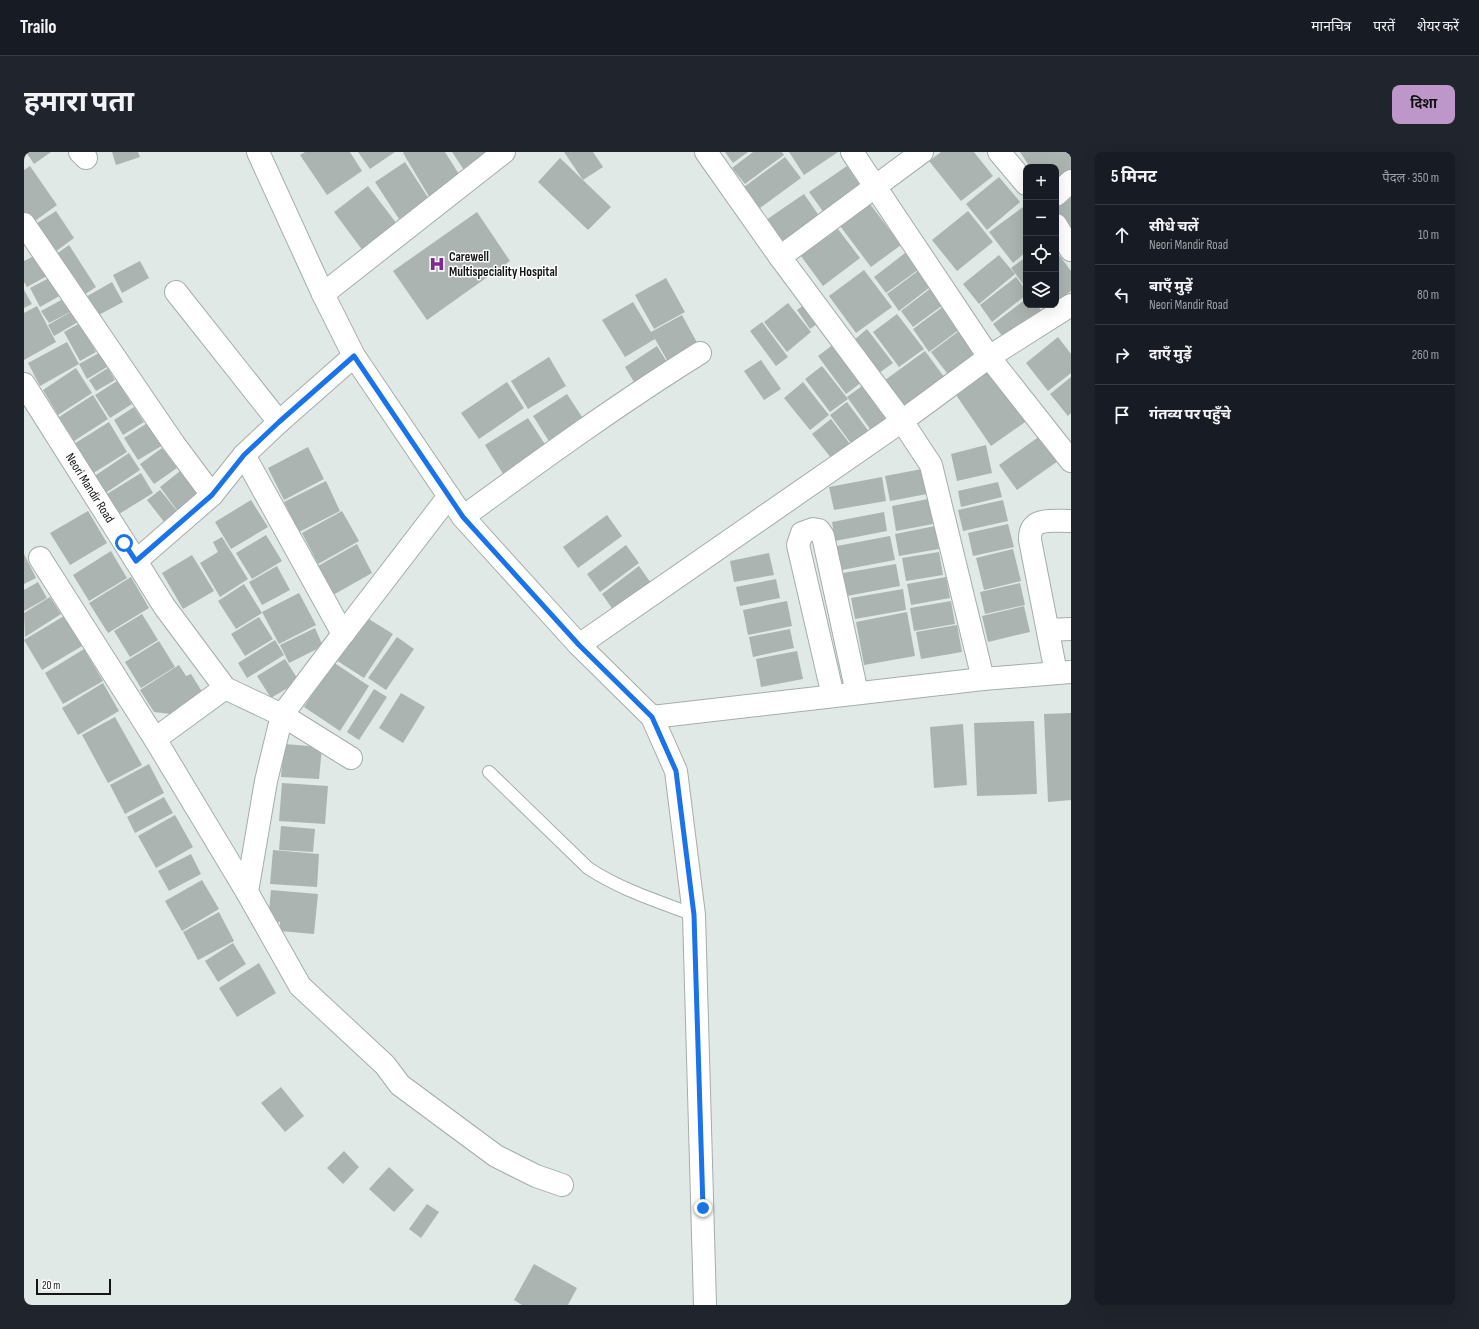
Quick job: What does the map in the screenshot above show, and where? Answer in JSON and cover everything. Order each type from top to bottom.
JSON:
[{"type":"street","points":[[323,294],[504,152]]},
{"type":"street","points":[[706,152],[780,257],[902,421],[931,465],[983,679]]},
{"type":"street","points":[[852,152],[989,358],[1071,461]]},
{"type":"street","points":[[780,257],[922,152]]},
{"type":"street","points":[[999,152],[1023,180]]},
{"type":"street","points":[[263,154],[323,294],[354,356],[463,517],[579,645],[652,717],[676,771],[694,915],[705,1305]]},
{"type":"street","points":[[1059,192],[1071,181]]},
{"type":"street","points":[[24,224],[174,444],[212,495]]},
{"type":"street","points":[[1059,230],[1071,250]]},
{"type":"street","points":[[176,292],[279,422]]},
{"type":"street","points":[[579,645],[902,421],[989,358],[1071,305]]},
{"type":"street","points":[[463,517],[638,391],[700,353]]},
{"type":"street","points":[[136,561],[212,495],[244,455],[354,356]]},
{"type":"street","name":"Neori Mandir Road","points":[[24,384],[164,606],[225,688]]},
{"type":"street","points":[[244,455],[343,634]]},
{"type":"street","points":[[247,892],[266,781],[282,715],[449,496]]},
{"type":"street","points":[[652,717],[983,679],[1064,673],[1048,630],[1029,532],[1032,526],[1039,522],[1071,521]]},
{"type":"street","points":[[833,696],[798,545],[802,533],[813,529],[819,530],[823,536],[856,693]]},
{"type":"street","points":[[40,558],[155,740],[247,892],[300,986],[385,1065],[400,1085],[496,1156],[536,1176],[562,1185]]},
{"type":"street","points":[[1048,630],[1071,629]]},
{"type":"street","points":[[824,662],[849,657]]},
{"type":"street","points":[[155,740],[225,688],[282,715],[351,758]]},
{"type":"lane","points":[[489,772],[588,868],[623,888],[694,915]]},
{"type":"building","points":[[26,152],[51,152],[34,164]]},
{"type":"building","points":[[112,152],[138,152],[140,157],[116,165]]},
{"type":"building","points":[[305,152],[350,152],[362,171],[327,195],[300,155]]},
{"type":"building","points":[[358,152],[395,152],[370,169]]},
{"type":"building","points":[[445,152],[462,179],[430,198],[403,153]]},
{"type":"building","points":[[452,152],[489,152],[466,173]]},
{"type":"building","points":[[564,152],[593,152],[603,167],[583,180]]},
{"type":"building","points":[[725,152],[748,152],[733,163]]},
{"type":"building","points":[[753,152],[782,152],[784,155],[745,184],[732,168]]},
{"type":"building","points":[[789,152],[838,152],[804,175]]},
{"type":"building","points":[[941,152],[974,152],[993,176],[961,201],[929,161]]},
{"type":"building","points":[[1020,152],[1071,152],[1071,176],[1059,185],[1059,164],[1028,164]]},
{"type":"building","points":[[785,157],[801,178],[760,208],[744,187]]},
{"type":"building","points":[[560,158],[611,207],[588,230],[538,182]]},
{"type":"building","points":[[405,162],[429,199],[399,219],[375,182]]},
{"type":"building","points":[[30,166],[57,205],[28,226],[24,220],[24,170]]},
{"type":"building","points":[[847,166],[861,187],[824,213],[809,192]]},
{"type":"building","points":[[999,177],[1020,202],[987,230],[966,204]]},
{"type":"building","points":[[368,186],[400,228],[366,255],[334,212]]},
{"type":"building","points":[[804,194],[822,220],[785,246],[766,220]]},
{"type":"building","points":[[1071,198],[1071,233],[1059,216],[1059,207]]},
{"type":"building","points":[[867,200],[901,245],[871,267],[837,222]]},
{"type":"building","points":[[1023,207],[1023,255],[1013,263],[989,232]]},
{"type":"building","points":[[56,211],[74,238],[51,255],[31,227]]},
{"type":"building","points":[[968,211],[993,242],[957,271],[932,240]]},
{"type":"building","points":[[477,212],[510,261],[427,320],[393,271]]},
{"type":"building","points":[[838,229],[860,258],[823,286],[801,256]]},
{"type":"building","points":[[69,245],[96,287],[79,298],[52,257]]},
{"type":"building","points":[[909,250],[922,267],[886,293],[874,277]]},
{"type":"building","points":[[36,255],[47,276],[27,287],[24,282],[24,261]]},
{"type":"building","points":[[999,255],[1015,274],[979,304],[963,284]]},
{"type":"building","points":[[1059,255],[1071,271],[1071,291],[1059,300]]},
{"type":"building","points":[[1023,259],[1023,284],[1011,268]]},
{"type":"building","points":[[140,261],[149,278],[122,293],[113,275]]},
{"type":"building","points":[[922,268],[934,284],[899,311],[887,294]]},
{"type":"building","points":[[864,270],[892,307],[856,333],[829,296]]},
{"type":"building","points":[[53,276],[63,294],[40,307],[30,288]]},
{"type":"building","points":[[1016,277],[1023,286],[1023,297],[992,322],[980,305]]},
{"type":"building","points":[[666,278],[685,312],[654,329],[635,295]]},
{"type":"building","points":[[112,282],[123,302],[95,317],[84,298]]},
{"type":"building","points":[[935,285],[947,302],[913,327],[901,311]]},
{"type":"building","points":[[24,290],[32,304],[24,308]]},
{"type":"building","points":[[63,299],[70,312],[49,323],[41,311]]},
{"type":"building","points":[[1023,301],[1023,308],[1039,308],[1043,313],[1006,341],[993,324]]},
{"type":"building","points":[[633,302],[651,332],[682,315],[701,350],[671,367],[655,339],[625,357],[602,320]]},
{"type":"building","points":[[788,303],[811,332],[787,352],[764,322]]},
{"type":"building","points":[[948,303],[964,326],[929,352],[913,329]]},
{"type":"building","points":[[804,305],[817,324],[810,329],[797,310]]},
{"type":"building","points":[[37,306],[56,342],[24,360],[24,313]]},
{"type":"building","points":[[72,311],[78,322],[54,336],[48,325]]},
{"type":"building","points":[[897,314],[924,349],[899,367],[873,332]]},
{"type":"building","points":[[762,322],[788,357],[776,366],[750,331]]},
{"type":"building","points":[[80,323],[96,352],[80,361],[64,332]]},
{"type":"building","points":[[963,328],[984,356],[952,380],[931,352]]},
{"type":"building","points":[[867,329],[893,363],[879,373],[854,340]]},
{"type":"building","points":[[1058,337],[1071,354],[1071,373],[1048,391],[1026,363]]},
{"type":"building","points":[[67,342],[79,364],[40,386],[28,363]]},
{"type":"building","points":[[834,344],[862,382],[846,394],[818,356]]},
{"type":"building","points":[[657,346],[670,367],[637,387],[625,367]]},
{"type":"building","points":[[925,351],[947,381],[904,413],[881,383]]},
{"type":"building","points":[[99,353],[107,367],[87,379],[79,364]]},
{"type":"building","points":[[549,357],[566,386],[528,409],[511,381]]},
{"type":"building","points":[[761,360],[781,389],[764,400],[744,371]]},
{"type":"building","points":[[822,366],[848,399],[830,412],[805,379]]},
{"type":"building","points":[[991,366],[1028,420],[991,446],[954,392]]},
{"type":"building","points":[[76,368],[92,393],[58,415],[43,390]]},
{"type":"building","points":[[108,368],[115,380],[96,391],[89,380]]},
{"type":"building","points":[[1071,377],[1071,413],[1068,416],[1050,394]]},
{"type":"building","points":[[117,381],[132,404],[110,418],[95,395]]},
{"type":"building","points":[[507,382],[524,408],[479,439],[461,413]]},
{"type":"building","points":[[803,382],[829,415],[810,430],[784,398]]},
{"type":"building","points":[[862,386],[888,422],[873,433],[847,397]]},
{"type":"building","points":[[567,394],[586,423],[552,446],[533,416]]},
{"type":"building","points":[[93,395],[108,419],[74,441],[59,417]]},
{"type":"building","points":[[847,402],[870,433],[853,446],[830,415]]},
{"type":"building","points":[[134,407],[144,422],[123,435],[114,420]]},
{"type":"building","points":[[528,418],[548,449],[505,477],[485,445]]},
{"type":"building","points":[[831,419],[853,448],[835,463],[812,434]]},
{"type":"building","points":[[109,422],[127,452],[92,474],[74,444]]},
{"type":"building","points":[[149,422],[163,445],[138,460],[124,438]]},
{"type":"building","points":[[1040,436],[1058,461],[1017,490],[999,465]]},
{"type":"building","points":[[986,445],[992,473],[957,481],[951,454]]},
{"type":"building","points":[[308,447],[324,479],[284,500],[268,468]]},
{"type":"building","points":[[162,448],[177,468],[154,484],[140,464]]},
{"type":"building","points":[[129,453],[140,470],[104,494],[93,477]]},
{"type":"building","points":[[184,468],[205,495],[180,514],[160,487]]},
{"type":"building","points":[[922,469],[927,494],[890,501],[885,476]]},
{"type":"building","points":[[141,473],[153,493],[119,514],[107,494]]},
{"type":"building","points":[[882,477],[886,501],[834,510],[829,487]]},
{"type":"building","points":[[326,481],[340,511],[299,532],[284,502]]},
{"type":"building","points":[[998,482],[1002,497],[961,507],[958,491]]},
{"type":"building","points":[[160,490],[178,512],[165,523],[147,500]]},
{"type":"building","points":[[928,499],[933,524],[896,531],[892,506]]},
{"type":"building","points":[[251,500],[268,527],[231,549],[215,522]]},
{"type":"building","points":[[1003,500],[1008,521],[963,531],[958,510]]},
{"type":"building","points":[[88,511],[107,543],[70,565],[50,533]]},
{"type":"building","points":[[342,511],[359,541],[318,564],[302,533]]},
{"type":"building","points":[[884,512],[887,531],[835,541],[832,522]]},
{"type":"building","points":[[607,515],[622,536],[578,568],[563,547]]},
{"type":"building","points":[[1008,524],[1014,547],[973,556],[968,533]]},
{"type":"building","points":[[935,526],[939,549],[899,556],[895,534]]},
{"type":"building","points":[[266,535],[282,561],[252,579],[236,553]]},
{"type":"building","points":[[890,536],[895,560],[842,570],[837,546]]},
{"type":"building","points":[[222,537],[248,579],[220,597],[200,563],[218,552],[213,542]]},
{"type":"building","points":[[357,544],[372,573],[333,595],[318,566]]},
{"type":"building","points":[[626,545],[639,563],[600,592],[587,574]]},
{"type":"building","points":[[1013,549],[1021,581],[984,590],[976,558]]},
{"type":"building","points":[[111,551],[127,578],[89,601],[73,575]]},
{"type":"building","points":[[939,552],[943,575],[906,581],[902,558]]},
{"type":"building","points":[[769,553],[774,575],[734,582],[730,561]]},
{"type":"building","points":[[24,554],[36,578],[24,584]]},
{"type":"building","points":[[192,555],[214,591],[183,609],[162,573]]},
{"type":"building","points":[[896,564],[900,586],[847,596],[843,573]]},
{"type":"building","points":[[277,566],[290,590],[262,605],[249,582]]},
{"type":"building","points":[[639,566],[653,586],[616,614],[602,594]]},
{"type":"building","points":[[131,577],[149,608],[108,633],[89,603]]},
{"type":"building","points":[[946,577],[950,598],[911,605],[907,584]]},
{"type":"building","points":[[776,579],[780,598],[740,606],[736,587]]},
{"type":"building","points":[[38,582],[47,598],[24,611],[24,590]]},
{"type":"building","points":[[1020,583],[1025,605],[985,614],[980,592]]},
{"type":"building","points":[[244,584],[262,613],[236,629],[218,601]]},
{"type":"building","points":[[903,589],[906,610],[855,619],[851,598]]},
{"type":"building","points":[[299,593],[316,625],[279,644],[262,612]]},
{"type":"building","points":[[50,597],[61,614],[25,637],[24,613]]},
{"type":"building","points":[[787,601],[792,626],[748,635],[743,610]]},
{"type":"building","points":[[951,601],[955,624],[914,631],[910,608]]},
{"type":"building","points":[[1024,606],[1030,632],[988,642],[982,616]]},
{"type":"building","points":[[907,612],[915,656],[864,665],[856,622]]},
{"type":"building","points":[[142,614],[158,640],[130,657],[114,631]]},
{"type":"building","points":[[64,616],[82,646],[42,670],[24,640]]},
{"type":"building","points":[[364,616],[393,634],[364,678],[336,660]]},
{"type":"building","points":[[259,617],[273,639],[245,656],[231,634]]},
{"type":"building","points":[[957,625],[962,652],[921,659],[916,632]]},
{"type":"building","points":[[315,628],[323,646],[289,663],[280,645]]},
{"type":"building","points":[[790,629],[794,648],[753,657],[749,637]]},
{"type":"building","points":[[397,637],[414,649],[386,690],[368,678]]},
{"type":"building","points":[[275,640],[284,655],[247,678],[238,663]]},
{"type":"building","points":[[159,641],[175,667],[141,688],[125,662]]},
{"type":"building","points":[[84,649],[103,681],[63,704],[45,673]]},
{"type":"building","points":[[797,651],[803,679],[761,687],[756,659]]},
{"type":"building","points":[[285,659],[299,681],[271,698],[257,676]]},
{"type":"building","points":[[333,662],[369,686],[340,731],[304,707]]},
{"type":"building","points":[[179,665],[186,676],[191,674],[206,698],[179,715],[154,712],[140,690]]},
{"type":"building","points":[[103,683],[119,711],[78,735],[62,708]]},
{"type":"building","points":[[374,689],[387,697],[359,740],[347,732]]},
{"type":"building","points":[[401,693],[425,707],[403,743],[379,728]]},
{"type":"building","points":[[1071,713],[1071,800],[1048,802],[1044,714]]},
{"type":"building","points":[[115,717],[142,765],[108,783],[82,735]]},
{"type":"building","points":[[1034,721],[1037,794],[977,796],[974,723]]},
{"type":"building","points":[[963,724],[967,785],[934,788],[930,727]]},
{"type":"building","points":[[284,744],[322,747],[319,779],[281,777]]},
{"type":"building","points":[[149,764],[164,793],[125,814],[110,785]]},
{"type":"building","points":[[282,783],[328,786],[325,824],[279,821]]},
{"type":"building","points":[[164,797],[173,813],[135,833],[127,817]]},
{"type":"building","points":[[175,815],[193,847],[156,868],[138,836]]},
{"type":"building","points":[[281,826],[315,829],[313,852],[279,850]]},
{"type":"building","points":[[273,850],[319,854],[317,887],[270,884]]},
{"type":"building","points":[[191,854],[201,874],[169,891],[158,871]]},
{"type":"building","points":[[202,880],[219,909],[182,931],[165,901]]},
{"type":"building","points":[[271,890],[318,894],[314,934],[280,931],[280,922],[268,921]]},
{"type":"building","points":[[219,912],[234,941],[198,960],[183,932]]},
{"type":"building","points":[[233,943],[246,964],[218,982],[205,961]]},
{"type":"building","points":[[259,963],[276,993],[237,1017],[219,988]]},
{"type":"building","points":[[281,1087],[304,1116],[285,1132],[261,1103]]},
{"type":"building","points":[[344,1151],[359,1167],[343,1184],[327,1168]]},
{"type":"building","points":[[389,1167],[414,1190],[394,1212],[369,1189]]},
{"type":"building","points":[[427,1204],[439,1212],[421,1238],[409,1229]]},
{"type":"building","points":[[534,1264],[577,1288],[568,1305],[522,1305],[514,1300]]},
{"type":"place","name":"Carewell Multispeciality Hospital","points":[[437,264]]},
{"type":"route","points":[[124,543],[136,561],[212,495],[244,455],[354,356],[463,517],[579,645],[652,717],[676,771],[694,915],[703,1208]]}]
